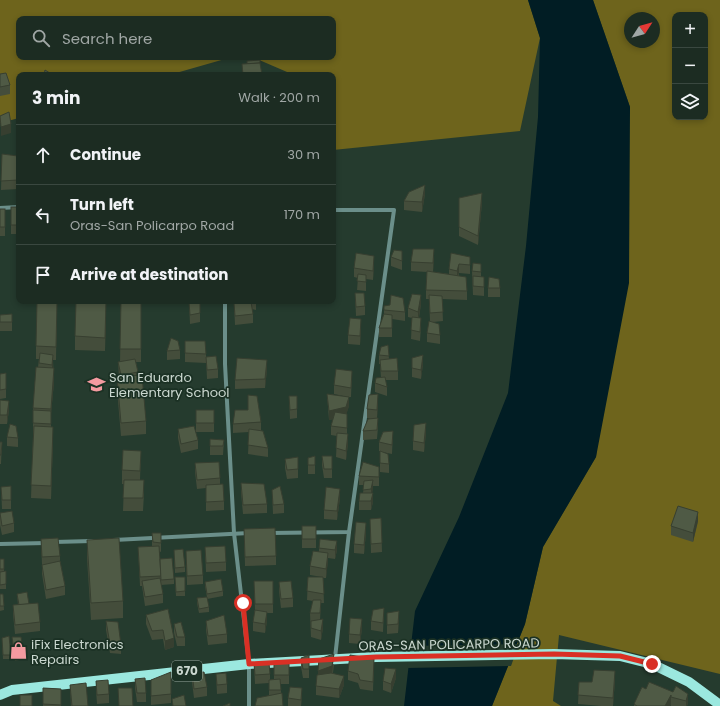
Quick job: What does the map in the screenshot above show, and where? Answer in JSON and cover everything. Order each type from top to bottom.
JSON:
[{"type":"main road","name":"ORAS-SAN POLICARPO ROAD","points":[[0,695],[12,690],[249,664],[376,657],[554,654],[620,656],[652,664],[689,682],[720,705]]},
{"type":"street","points":[[0,208],[16,207]]},
{"type":"street","points":[[334,660],[349,532],[394,210],[336,210]]},
{"type":"street","points":[[225,304],[225,364],[234,533],[249,664],[249,706]]},
{"type":"street","points":[[264,533],[349,532]]},
{"type":"street","points":[[110,540],[256,533]]},
{"type":"street","points":[[0,544],[94,541]]},
{"type":"shaded area","points":[[0,0],[528,0],[540,38],[520,131],[336,150],[336,72],[287,72],[259,60],[336,60],[336,16],[16,16],[16,60],[222,60],[180,72],[16,72],[16,119],[0,123]]},
{"type":"shaded area","points":[[593,0],[720,0],[720,674],[559,635],[553,701],[561,706],[492,706],[525,624],[543,547],[596,457],[630,107]]},
{"type":"water","points":[[528,0],[593,0],[630,107],[629,283],[596,457],[543,547],[525,624],[492,706],[404,706],[415,611],[459,517],[508,393],[526,246],[538,117],[540,38]]},
{"type":"pier","points":[[519,644],[511,666],[407,668],[409,646]]},
{"type":"building","points":[[260,60],[260,63],[247,64],[247,61]]},
{"type":"building","points":[[260,63],[262,72],[243,72],[242,64]]},
{"type":"building","points":[[6,73],[10,85],[0,87],[0,74]]},
{"type":"building","points":[[9,112],[11,124],[1,127],[0,116]]},
{"type":"building","points":[[2,154],[16,156],[16,180],[1,181]]},
{"type":"building","points":[[425,185],[422,202],[404,201],[409,192]]},
{"type":"building","points":[[482,193],[478,236],[459,227],[459,198]]},
{"type":"building","points":[[11,207],[16,207],[16,225],[11,225]]},
{"type":"building","points":[[0,209],[5,209],[5,227],[0,227]]},
{"type":"building","points":[[413,249],[434,249],[433,263],[411,262]]},
{"type":"building","points":[[394,250],[402,251],[402,261],[391,257]]},
{"type":"building","points":[[356,253],[374,256],[373,271],[354,268]]},
{"type":"building","points":[[451,253],[470,257],[470,265],[459,264],[457,271],[449,269]]},
{"type":"building","points":[[473,263],[481,264],[481,272],[472,271]]},
{"type":"building","points":[[427,271],[466,277],[467,291],[426,290]]},
{"type":"building","points":[[358,274],[366,275],[366,282],[357,281]]},
{"type":"building","points":[[473,276],[484,277],[484,287],[473,286]]},
{"type":"building","points":[[489,277],[499,279],[500,288],[488,288]]},
{"type":"building","points":[[355,293],[364,293],[365,306],[356,307]]},
{"type":"building","points":[[412,294],[421,295],[418,312],[408,308]]},
{"type":"building","points":[[391,295],[403,298],[405,312],[384,310],[384,306],[390,305]]},
{"type":"building","points":[[429,295],[442,296],[443,312],[430,313]]},
{"type":"building","points":[[37,304],[57,304],[56,347],[36,346]]},
{"type":"building","points":[[76,304],[106,304],[105,338],[75,336]]},
{"type":"building","points":[[121,304],[141,304],[141,349],[120,349]]},
{"type":"building","points":[[189,304],[200,304],[200,313],[190,315]]},
{"type":"building","points":[[234,304],[251,304],[253,314],[235,316]]},
{"type":"building","points":[[12,314],[12,322],[0,322],[0,315]]},
{"type":"building","points":[[384,314],[392,315],[392,328],[379,328]]},
{"type":"building","points":[[412,317],[421,318],[420,332],[411,330]]},
{"type":"building","points":[[350,318],[361,319],[360,336],[348,335]]},
{"type":"building","points":[[429,321],[439,324],[440,335],[427,333]]},
{"type":"building","points":[[171,338],[178,341],[180,350],[167,351]]},
{"type":"building","points":[[185,341],[205,341],[206,354],[185,353]]},
{"type":"building","points":[[388,345],[389,356],[379,355],[381,347]]},
{"type":"building","points":[[40,353],[53,355],[52,365],[39,363]]},
{"type":"building","points":[[423,355],[421,370],[412,368],[412,358]]},
{"type":"building","points":[[216,356],[218,369],[207,370],[206,357]]},
{"type":"building","points":[[237,358],[267,360],[265,379],[235,380]]},
{"type":"building","points":[[397,358],[398,371],[381,371],[380,360]]},
{"type":"building","points":[[135,359],[138,372],[121,375],[118,362]]},
{"type":"building","points":[[36,367],[54,368],[51,409],[33,408]]},
{"type":"building","points":[[336,369],[352,371],[351,388],[334,385]]},
{"type":"building","points":[[6,373],[6,389],[0,390],[0,374]]},
{"type":"building","points":[[142,375],[146,421],[121,423],[117,377]]},
{"type":"building","points":[[385,377],[387,387],[375,383],[376,378]]},
{"type":"building","points":[[327,394],[349,397],[346,407],[329,411]]},
{"type":"building","points":[[378,394],[377,410],[367,409],[369,395]]},
{"type":"building","points":[[248,395],[257,396],[261,422],[233,424],[235,410],[248,410]]},
{"type":"building","points":[[289,396],[297,396],[297,409],[290,410]]},
{"type":"building","points":[[0,400],[9,401],[7,415],[0,415]]},
{"type":"building","points":[[33,410],[51,411],[51,424],[33,423]]},
{"type":"building","points":[[196,410],[214,410],[214,423],[196,423]]},
{"type":"building","points":[[335,412],[347,414],[347,428],[331,426]]},
{"type":"building","points":[[378,418],[377,430],[363,431],[368,419]]},
{"type":"building","points":[[426,423],[424,443],[413,441],[414,425]]},
{"type":"building","points":[[10,424],[16,426],[18,438],[7,437]]},
{"type":"building","points":[[34,426],[53,427],[51,486],[31,485]]},
{"type":"building","points":[[194,426],[198,440],[181,444],[178,429]]},
{"type":"building","points":[[249,429],[263,431],[268,448],[248,445]]},
{"type":"building","points":[[393,431],[392,445],[379,442],[383,432]]},
{"type":"building","points":[[337,433],[348,434],[346,451],[336,448]]},
{"type":"building","points":[[210,439],[224,440],[223,446],[210,446]]},
{"type":"building","points":[[0,442],[2,442],[1,455],[0,455]]},
{"type":"building","points":[[123,450],[141,451],[140,471],[122,470]]},
{"type":"building","points":[[380,451],[388,454],[389,464],[380,463]]},
{"type":"building","points":[[315,456],[315,465],[308,465],[308,458]]},
{"type":"building","points":[[322,456],[332,456],[332,469],[324,469]]},
{"type":"building","points":[[298,457],[298,469],[287,470],[285,459]]},
{"type":"building","points":[[219,462],[220,478],[197,480],[195,463]]},
{"type":"building","points":[[363,462],[379,467],[379,477],[359,476]]},
{"type":"building","points":[[124,480],[144,480],[143,498],[123,498]]},
{"type":"building","points":[[373,480],[371,489],[363,490],[364,481]]},
{"type":"building","points":[[241,483],[264,484],[267,504],[243,505]]},
{"type":"building","points":[[223,484],[224,501],[206,502],[206,485]]},
{"type":"building","points":[[11,486],[11,500],[2,500],[1,487]]},
{"type":"building","points":[[280,486],[284,504],[273,505],[272,490]]},
{"type":"building","points":[[326,487],[340,489],[337,511],[324,510]]},
{"type":"building","points":[[360,493],[373,493],[371,501],[359,501]]},
{"type":"building","points":[[678,506],[698,512],[693,533],[671,526]]},
{"type":"building","points":[[12,511],[14,523],[2,526],[0,513]]},
{"type":"building","points":[[381,518],[382,543],[371,544],[370,519]]},
{"type":"building","points":[[356,522],[366,523],[364,545],[354,544]]},
{"type":"building","points":[[302,526],[316,526],[316,539],[302,539]]},
{"type":"building","points":[[275,528],[276,556],[245,557],[244,529]]},
{"type":"building","points":[[152,533],[161,533],[161,543],[153,542]]},
{"type":"building","points":[[58,538],[60,556],[42,557],[41,539]]},
{"type":"building","points":[[119,538],[123,601],[91,603],[87,540]]},
{"type":"building","points":[[320,539],[337,541],[335,550],[319,548]]},
{"type":"building","points":[[159,546],[161,576],[140,577],[138,547]]},
{"type":"building","points":[[225,546],[226,562],[206,563],[205,547]]},
{"type":"building","points":[[183,549],[185,567],[175,568],[174,550]]},
{"type":"building","points":[[201,550],[203,575],[187,576],[186,551]]},
{"type":"building","points":[[313,551],[328,553],[326,569],[310,566]]},
{"type":"building","points":[[172,558],[174,579],[161,580],[160,559]]},
{"type":"building","points":[[0,559],[4,559],[4,569],[0,569]]},
{"type":"building","points":[[60,561],[65,586],[46,590],[42,565]]},
{"type":"building","points":[[6,571],[6,584],[0,585],[0,572]]},
{"type":"building","points":[[175,577],[185,577],[185,591],[176,592]]},
{"type":"building","points":[[308,577],[323,577],[324,594],[307,591]]},
{"type":"building","points":[[160,578],[163,594],[145,597],[142,581]]},
{"type":"building","points":[[221,579],[223,591],[207,594],[205,582]]},
{"type":"building","points":[[254,581],[273,581],[273,604],[255,604]]},
{"type":"building","points":[[291,581],[293,598],[281,599],[279,582]]},
{"type":"building","points":[[27,592],[29,604],[19,605],[17,594]]},
{"type":"building","points":[[0,594],[3,594],[4,606],[0,606]]},
{"type":"building","points":[[207,597],[209,607],[199,609],[197,598]]},
{"type":"building","points":[[313,600],[321,600],[320,613],[310,613]]},
{"type":"building","points":[[38,603],[40,622],[15,625],[13,605]]},
{"type":"building","points":[[384,608],[383,623],[371,621],[373,610]]},
{"type":"building","points":[[168,609],[174,638],[165,641],[163,630],[152,631],[146,615]]},
{"type":"building","points":[[255,610],[267,612],[265,624],[253,622]]},
{"type":"building","points":[[399,611],[398,624],[387,625],[387,613]]},
{"type":"building","points":[[224,615],[227,634],[208,636],[206,621]]},
{"type":"building","points":[[350,618],[362,619],[360,635],[349,634]]},
{"type":"building","points":[[323,619],[321,631],[311,628],[311,621]]},
{"type":"building","points":[[106,621],[118,622],[121,645],[110,644]]},
{"type":"building","points":[[181,622],[185,637],[177,637],[174,624]]},
{"type":"building","points":[[9,636],[11,655],[3,655],[2,638]]},
{"type":"building","name":"iFix Electronics Repairs","points":[[12,637],[21,637],[24,655],[15,657]]},
{"type":"building","points":[[334,654],[332,666],[318,671],[319,659]]},
{"type":"building","points":[[309,655],[309,669],[303,669],[301,658]]},
{"type":"building","points":[[350,655],[374,659],[373,682],[360,680],[358,674],[348,671]]},
{"type":"building","points":[[269,663],[270,674],[255,675],[254,664]]},
{"type":"building","points":[[274,663],[289,663],[289,675],[274,675]]},
{"type":"building","points":[[385,668],[396,669],[391,684],[383,681]]},
{"type":"building","points":[[594,670],[615,671],[613,698],[578,695],[579,682],[592,682]]},
{"type":"building","points":[[171,672],[171,694],[151,696],[151,680]]},
{"type":"building","points":[[204,672],[207,687],[194,689],[192,673]]},
{"type":"building","points":[[226,673],[227,684],[217,685],[216,674]]},
{"type":"building","points":[[331,673],[344,676],[339,689],[316,686],[317,675]]},
{"type":"building","points":[[145,678],[146,693],[137,693],[135,679]]},
{"type":"building","points":[[280,679],[281,690],[269,690],[269,680]]},
{"type":"building","points":[[108,680],[109,694],[97,695],[96,681]]},
{"type":"building","points":[[649,682],[673,692],[676,686],[688,694],[686,701],[671,697],[671,695],[665,706],[637,706],[634,704],[642,687],[646,689]]},
{"type":"building","points":[[86,683],[88,706],[72,706],[70,685]]},
{"type":"building","points":[[290,687],[302,688],[301,700],[288,698]]},
{"type":"building","points":[[43,688],[61,689],[61,705],[43,704]]},
{"type":"building","points":[[118,688],[132,688],[133,706],[119,706]]},
{"type":"building","points":[[282,693],[283,706],[255,706],[257,698]]},
{"type":"building","points":[[20,695],[32,695],[32,706],[20,706]]},
{"type":"building","points":[[184,695],[186,706],[173,706],[172,699]]},
{"type":"building","points":[[230,703],[230,706],[223,706]]},
{"type":"place","name":"San Eduardo Elementary School","points":[[96,384]]},
{"type":"place","name":"iFix Electronics Repairs","points":[[18,651]]},
{"type":"route","points":[[243,603],[249,664],[376,657],[554,654],[620,656],[652,664]]}]
